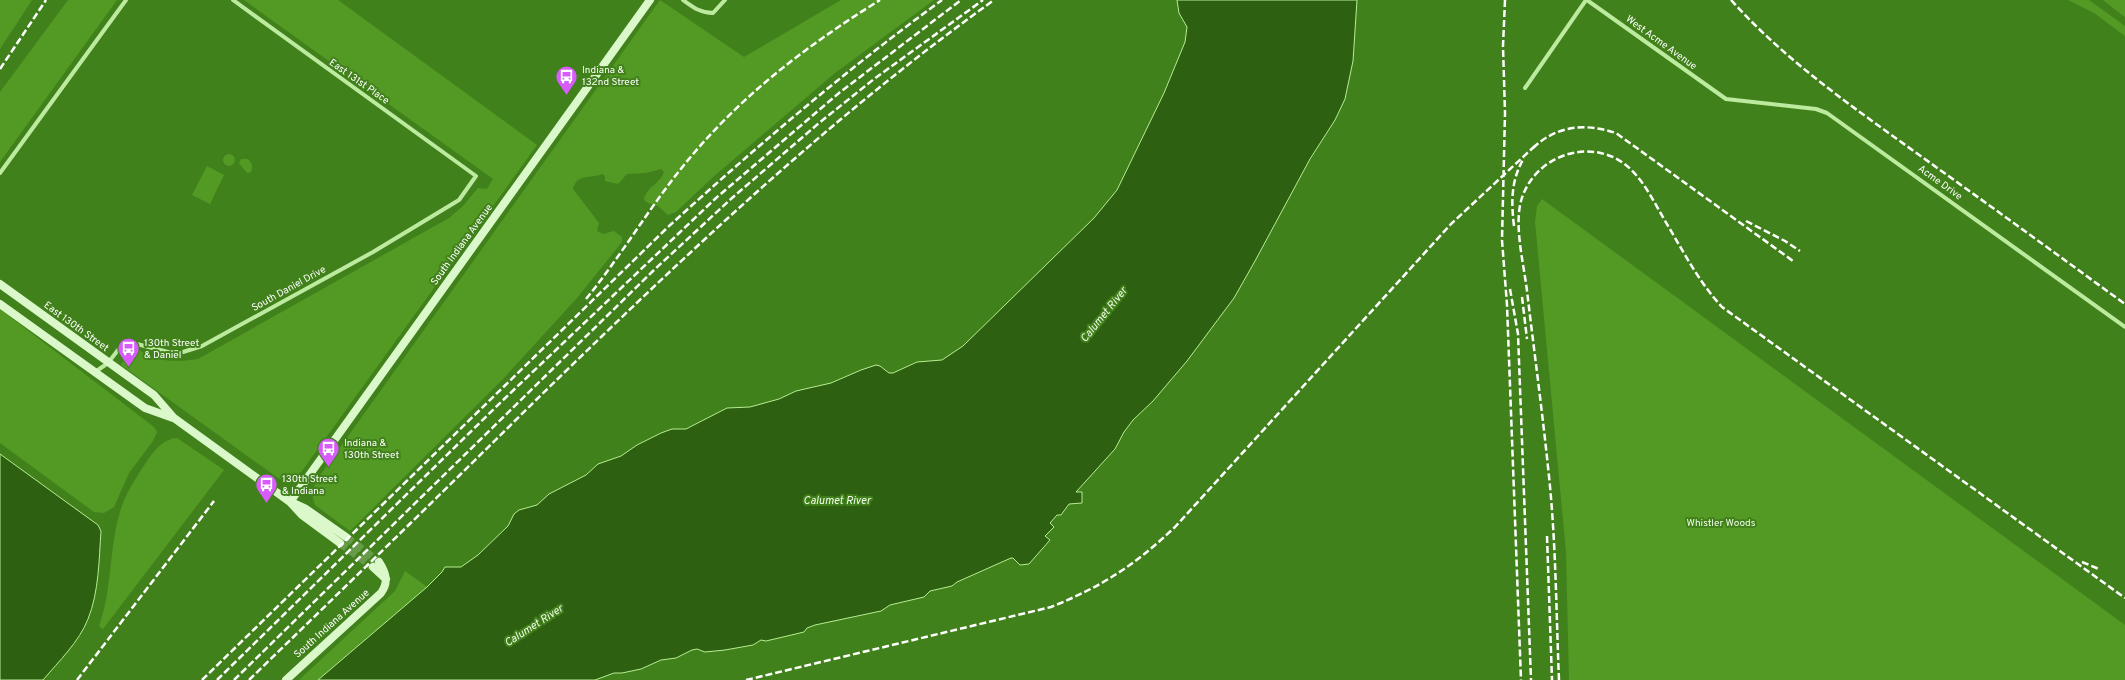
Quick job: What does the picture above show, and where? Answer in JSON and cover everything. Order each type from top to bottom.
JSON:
[{"type":"main road","name":"South Indiana Avenue","points":[[290,502],[650,0]]},
{"type":"main road","name":"East 130th Street","points":[[0,284],[154,395],[174,418],[290,502],[306,509],[343,540]]},
{"type":"main road","name":"East 130th Street","points":[[0,304],[145,408],[174,418]]},
{"type":"main road","name":"South Indiana Avenue","points":[[286,680],[381,593],[384,589],[386,580],[385,571],[376,565]]},
{"type":"street","points":[[0,173],[126,0]]},
{"type":"street","name":"East 131st Place","points":[[233,0],[476,176]]},
{"type":"street","points":[[683,0],[698,11],[705,13],[713,13],[725,0]]},
{"type":"street","points":[[1525,88],[1586,0]]},
{"type":"street","name":"West Acme Avenue","points":[[1586,0],[1726,99]]},
{"type":"street","name":"Acme Drive","points":[[1726,99],[1816,110],[1827,113],[2125,327]]},
{"type":"street","name":"South Daniel Drive","points":[[95,372],[108,363],[118,350],[137,344],[168,352],[183,352],[202,346],[373,252],[459,200],[476,176]]},
{"type":"green space","points":[[0,0],[32,0],[0,49]]},
{"type":"green space","points":[[68,0],[117,0],[0,162],[0,92]]},
{"type":"green space","points":[[244,0],[338,0],[537,145],[302,471],[294,477],[288,479],[278,478],[121,365],[124,359],[130,353],[138,349],[144,354],[159,359],[183,361],[198,359],[449,218],[463,206],[478,188],[487,189],[493,179]]},
{"type":"green space","points":[[660,0],[744,57],[841,0],[934,0],[835,73],[712,178],[676,212],[668,215],[658,206],[644,200],[647,192],[662,176],[664,172],[661,169],[646,173],[627,174],[618,184],[605,181],[605,176],[602,174],[585,177],[578,181],[573,189],[599,223],[597,231],[603,234],[614,231],[622,237],[622,242],[577,298],[503,379],[350,531],[315,505],[312,494],[316,481]]},
{"type":"green space","points":[[2068,0],[2089,0],[2125,26],[2125,36],[2094,13]]},
{"type":"green space","points":[[2103,0],[2125,0],[2125,17],[2122,15]]},
{"type":"green space","points":[[227,154],[231,154],[235,160],[231,166],[227,166],[223,162],[223,158]]},
{"type":"green space","points":[[241,159],[248,159],[252,168],[251,172],[247,173],[239,163]]},
{"type":"green space","points":[[207,166],[224,175],[210,204],[192,195]]},
{"type":"green space","name":"Whistler Woods","points":[[1542,199],[2125,625],[2125,680],[1569,680],[1566,552],[1535,222],[1537,206]]},
{"type":"green space","points":[[0,309],[154,427],[157,432],[153,441],[129,473],[114,507],[104,513],[94,512],[0,443]]},
{"type":"green space","points":[[177,438],[224,470],[103,629],[99,626],[107,594],[116,529],[125,498],[147,461],[156,450],[163,443]]},
{"type":"green space","points":[[405,571],[427,587],[318,680],[299,680],[395,591]]},
{"type":"water","name":"Calumet River","points":[[1177,0],[1357,0],[1353,61],[1345,99],[1335,120],[1310,159],[1234,298],[1187,361],[1153,401],[1133,420],[1124,432],[1115,449],[1076,492],[1082,492],[1082,503],[1069,504],[1061,515],[1057,515],[1050,523],[1054,527],[1045,536],[1050,540],[1029,564],[1020,565],[1013,558],[1011,558],[957,582],[952,586],[930,591],[924,597],[890,605],[881,611],[815,625],[807,628],[804,632],[766,641],[761,640],[753,645],[705,652],[697,649],[692,650],[676,658],[661,660],[641,669],[614,673],[595,680],[318,680],[427,587],[445,567],[461,567],[478,555],[508,526],[514,514],[519,510],[537,505],[549,494],[586,475],[598,464],[621,456],[637,445],[661,433],[672,429],[686,429],[727,408],[750,407],[779,399],[796,391],[831,383],[876,365],[880,366],[889,373],[893,373],[917,362],[942,360],[963,346],[1094,218],[1117,190],[1164,93],[1185,42],[1187,27],[1179,13]]},
{"type":"water","points":[[0,454],[98,525],[101,531],[99,564],[92,609],[79,636],[43,680],[0,680]]},
{"type":"tunnel","points":[[346,537],[379,562]]},
{"type":"tunnel","points":[[340,543],[373,567]]},
{"type":"railway","points":[[0,69],[46,0]]},
{"type":"railway","points":[[586,299],[671,181],[705,140],[727,117],[800,54],[880,0]]},
{"type":"railway","points":[[202,680],[668,227],[734,168],[836,81],[942,0]]},
{"type":"railway","points":[[217,680],[501,402],[716,198],[839,93],[961,0]]},
{"type":"railway","points":[[234,680],[654,270],[732,198],[819,123],[874,79],[983,0]]},
{"type":"railway","points":[[249,680],[536,400],[701,242],[815,141],[873,93],[994,0]]},
{"type":"railway","points":[[1505,0],[1503,46],[1505,113],[1502,240],[1507,305],[1521,680]]},
{"type":"railway","points":[[1731,0],[1773,42],[1842,99],[2125,304]]},
{"type":"railway","points":[[1533,148],[1542,140],[1572,128],[1594,128],[1616,133],[1793,261]]},
{"type":"railway","points":[[746,680],[1051,607],[1087,591],[1118,573],[1146,553],[1175,527],[1451,224],[1537,144]]},
{"type":"railway","points":[[1559,680],[1551,494],[1538,379],[1520,246],[1519,211],[1521,201],[1527,187],[1535,175],[1546,165],[1558,158],[1572,153],[1601,153],[1615,158],[1623,163],[1638,177],[1698,276],[1722,307],[2125,598]]},
{"type":"railway","points":[[1514,226],[1512,208],[1514,183],[1524,158]]},
{"type":"railway","points":[[1746,221],[1785,241],[1800,251]]},
{"type":"railway","points":[[1510,289],[1518,334],[1531,680]]},
{"type":"railway","points":[[1522,297],[1527,339]]},
{"type":"railway","points":[[77,680],[214,501]]},
{"type":"railway","points":[[1547,536],[1552,680]]},
{"type":"railway","points":[[2082,562],[2099,569]]},
{"type":"place","name":"Indiana & 132nd Street","points":[[567,96]]},
{"type":"place","name":"130th Street & Daniel","points":[[129,368]]},
{"type":"place","name":"Indiana & 130th Street","points":[[328,468]]},
{"type":"place","name":"130th Street & Indiana","points":[[266,504]]}]
